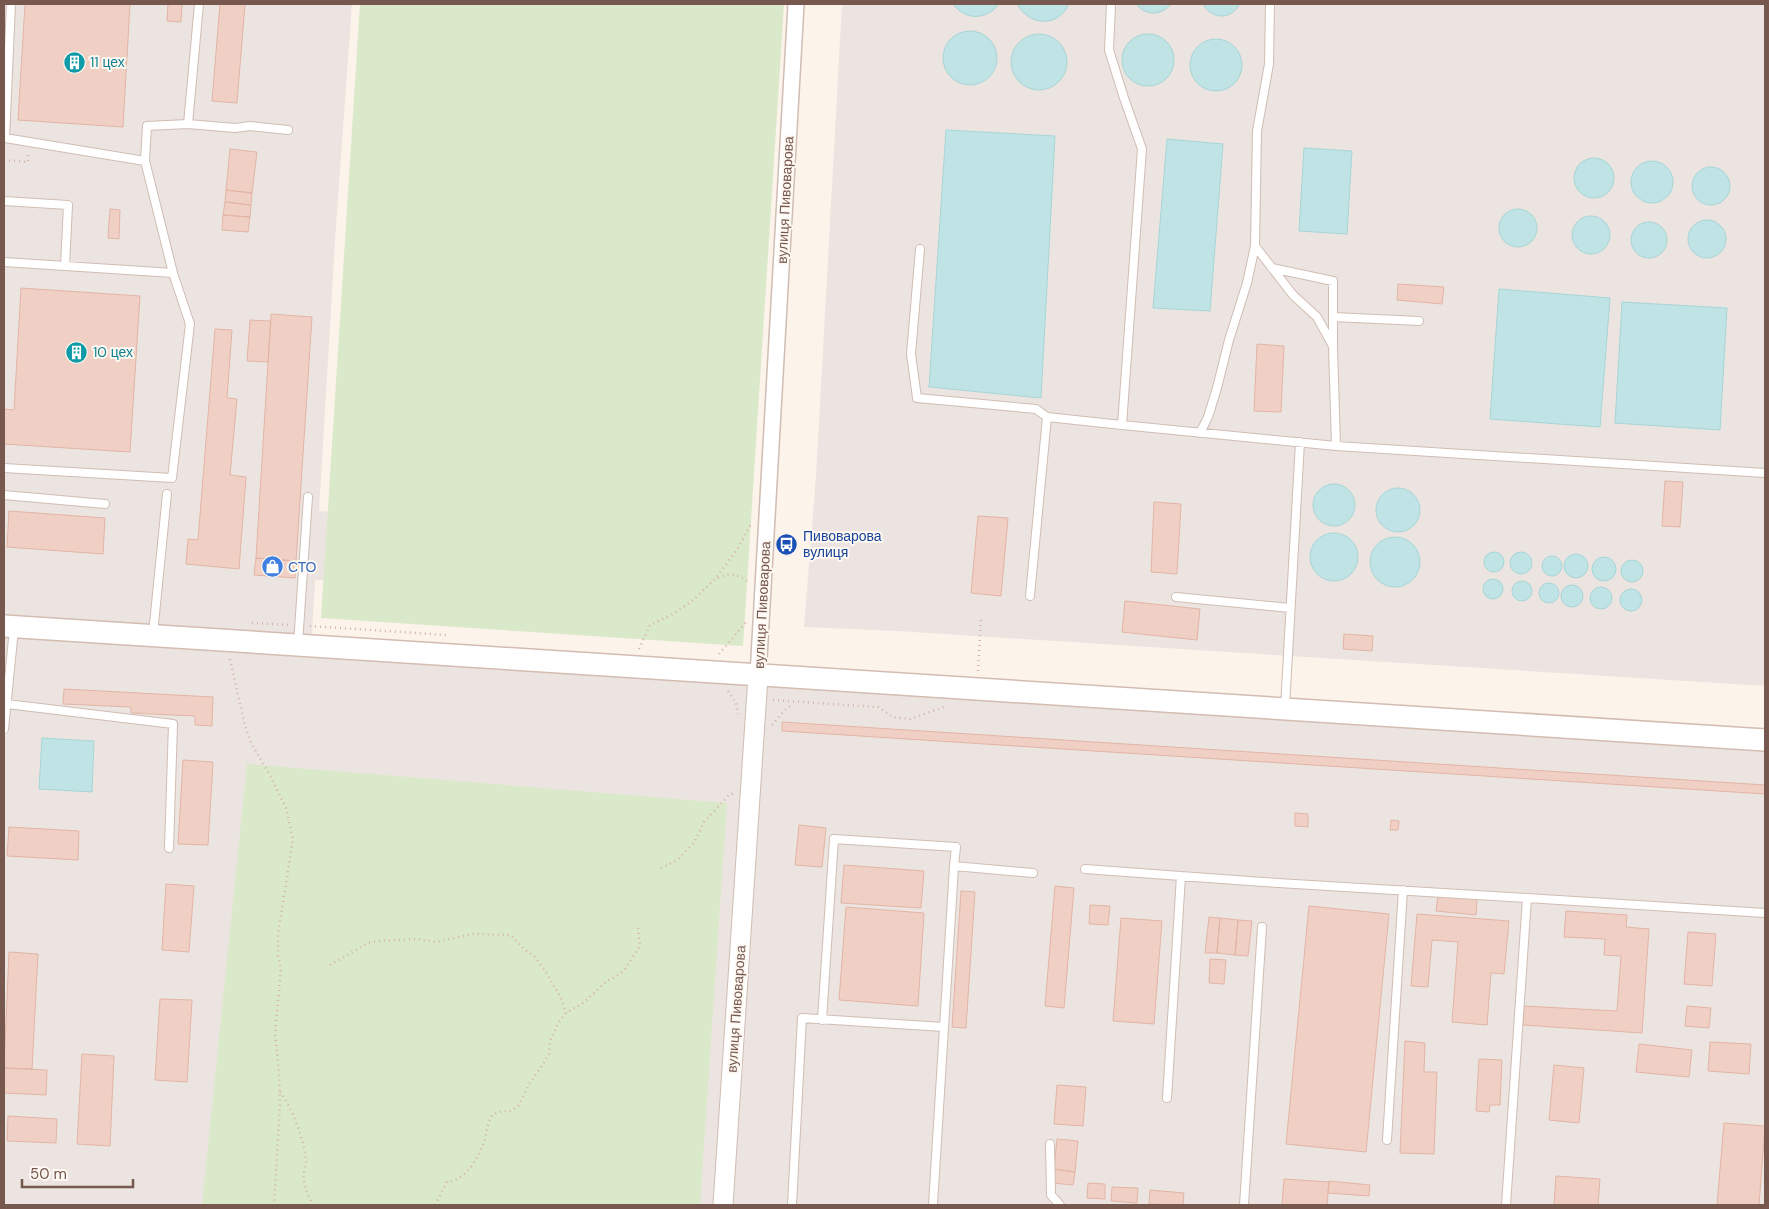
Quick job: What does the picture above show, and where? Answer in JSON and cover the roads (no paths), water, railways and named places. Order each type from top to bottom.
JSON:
[{"type":"main road","points":[[9,627],[1765,740]]},
{"type":"street","name":"вулиця Пивоварова","points":[[723,1205],[758,676],[796,4]]},
{"type":"lane","points":[[11,4],[5,138],[145,160]]},
{"type":"lane","points":[[188,124],[199,4]]},
{"type":"lane","points":[[1111,4],[1109,50],[1142,149],[1122,425]]},
{"type":"lane","points":[[1200,433],[1208,417],[1217,388],[1229,340],[1247,283],[1255,246],[1257,131],[1269,64],[1270,4]]},
{"type":"lane","points":[[4,468],[172,478],[190,324],[172,273],[145,160],[147,126],[188,124],[235,128],[250,126],[288,130]]},
{"type":"lane","points":[[4,201],[68,205],[66,266]]},
{"type":"lane","points":[[1255,246],[1293,295],[1317,317],[1333,346]]},
{"type":"lane","points":[[920,249],[911,354],[917,398],[1036,409],[1047,417],[1336,446],[1765,473]]},
{"type":"lane","points":[[4,262],[172,273]]},
{"type":"lane","points":[[1272,268],[1333,281],[1336,446]]},
{"type":"lane","points":[[1333,317],[1419,321]]},
{"type":"lane","points":[[1030,596],[1047,417]]},
{"type":"lane","points":[[1284,710],[1300,442]]},
{"type":"lane","points":[[153,636],[167,494]]},
{"type":"lane","points":[[4,495],[105,504]]},
{"type":"lane","points":[[298,646],[308,496]]},
{"type":"lane","points":[[1176,596],[1290,608]]},
{"type":"lane","points":[[4,729],[9,627]]},
{"type":"lane","points":[[6,704],[173,724],[169,848]]},
{"type":"lane","points":[[822,1020],[834,839],[956,847],[933,1205]]},
{"type":"lane","points":[[954,866],[1033,873]]},
{"type":"lane","points":[[1085,869],[1765,913]]},
{"type":"lane","points":[[1168,1098],[1181,876]]},
{"type":"lane","points":[[1387,1140],[1402,890]]},
{"type":"lane","points":[[1506,1205],[1527,898]]},
{"type":"lane","points":[[1244,1205],[1262,927]]},
{"type":"lane","points":[[792,1205],[802,1018],[944,1027]]},
{"type":"lane","points":[[1050,1144],[1051,1195],[1060,1205]]},
{"type":"water","points":[[953,4],[999,4],[982,16],[970,16],[958,10]]},
{"type":"water","points":[[1017,4],[1069,4],[1058,17],[1043,21],[1029,17]]},
{"type":"water","points":[[1136,4],[1171,4],[1163,11],[1154,13],[1144,11]]},
{"type":"water","points":[[1203,4],[1240,4],[1232,13],[1222,16],[1211,13]]},
{"type":"water","points":[[965,31],[975,31],[985,35],[993,43],[997,58],[993,73],[985,81],[975,85],[965,85],[955,81],[947,73],[943,63],[943,53],[947,43],[955,35]]},
{"type":"water","points":[[1039,34],[1050,36],[1059,42],[1065,51],[1067,62],[1065,73],[1059,82],[1050,88],[1039,90],[1028,88],[1019,82],[1013,73],[1011,62],[1013,51],[1019,42],[1028,36]]},
{"type":"water","points":[[1148,34],[1158,36],[1166,42],[1172,50],[1174,60],[1172,70],[1166,78],[1158,84],[1148,86],[1138,84],[1130,78],[1124,70],[1122,60],[1124,50],[1130,42],[1138,36]]},
{"type":"water","points":[[1216,39],[1226,41],[1234,47],[1240,55],[1242,65],[1240,75],[1234,83],[1226,89],[1216,91],[1206,89],[1198,83],[1192,75],[1190,65],[1192,55],[1198,47],[1206,41]]},
{"type":"water","points":[[946,130],[1055,136],[1041,398],[929,387]]},
{"type":"water","points":[[1167,139],[1223,144],[1210,311],[1153,308]]},
{"type":"water","points":[[1304,148],[1352,151],[1347,234],[1299,231]]},
{"type":"water","points":[[1594,158],[1608,164],[1614,178],[1608,192],[1594,198],[1580,192],[1574,178],[1580,164]]},
{"type":"water","points":[[1652,161],[1667,167],[1673,182],[1667,197],[1652,203],[1637,197],[1631,182],[1637,167]]},
{"type":"water","points":[[1711,167],[1725,172],[1730,186],[1725,200],[1711,205],[1697,200],[1692,186],[1697,172]]},
{"type":"water","points":[[1518,209],[1531,215],[1537,228],[1531,241],[1518,247],[1505,241],[1499,228],[1505,215]]},
{"type":"water","points":[[1591,216],[1604,222],[1610,235],[1604,248],[1591,254],[1578,248],[1572,235],[1578,222]]},
{"type":"water","points":[[1707,220],[1721,225],[1726,239],[1721,253],[1707,258],[1693,253],[1688,239],[1693,225]]},
{"type":"water","points":[[1649,222],[1656,223],[1662,227],[1666,233],[1666,247],[1662,253],[1656,257],[1649,258],[1642,257],[1636,253],[1632,247],[1631,240],[1632,233],[1636,227],[1642,223]]},
{"type":"water","points":[[1499,289],[1610,298],[1600,427],[1490,419]]},
{"type":"water","points":[[1622,302],[1727,308],[1720,430],[1615,423]]},
{"type":"water","points":[[1330,484],[1338,484],[1349,490],[1355,505],[1349,520],[1338,526],[1330,526],[1319,520],[1313,509],[1313,501],[1319,490]]},
{"type":"water","points":[[1394,488],[1402,488],[1414,494],[1420,510],[1414,526],[1402,532],[1394,532],[1382,526],[1376,514],[1376,506],[1382,494]]},
{"type":"water","points":[[1329,533],[1339,533],[1351,540],[1358,552],[1358,562],[1351,574],[1339,581],[1329,581],[1321,577],[1314,570],[1310,562],[1310,552],[1314,544],[1321,537]]},
{"type":"water","points":[[1390,537],[1400,537],[1413,544],[1420,557],[1420,567],[1413,580],[1400,587],[1390,587],[1381,583],[1374,576],[1370,567],[1370,557],[1374,548],[1381,541]]},
{"type":"water","points":[[1494,552],[1501,555],[1504,562],[1501,569],[1494,572],[1487,569],[1484,562],[1487,555]]},
{"type":"water","points":[[1521,552],[1529,555],[1532,563],[1529,571],[1521,574],[1513,571],[1510,563],[1513,555]]},
{"type":"water","points":[[1576,554],[1584,558],[1588,566],[1584,574],[1576,578],[1568,574],[1564,566],[1568,558]]},
{"type":"water","points":[[1552,556],[1559,559],[1562,566],[1559,573],[1552,576],[1545,573],[1542,566],[1545,559]]},
{"type":"water","points":[[1604,557],[1609,558],[1615,564],[1615,574],[1609,580],[1604,581],[1599,580],[1593,574],[1592,569],[1593,564],[1599,558]]},
{"type":"water","points":[[1632,560],[1640,563],[1643,571],[1640,579],[1632,582],[1624,579],[1621,571],[1624,563]]},
{"type":"water","points":[[1489,579],[1497,579],[1503,585],[1503,593],[1497,599],[1489,599],[1483,593],[1483,585]]},
{"type":"water","points":[[1522,581],[1529,584],[1532,591],[1529,598],[1522,601],[1515,598],[1512,591],[1515,584]]},
{"type":"water","points":[[1549,583],[1556,586],[1559,593],[1556,600],[1549,603],[1542,600],[1539,593],[1542,586]]},
{"type":"water","points":[[1572,585],[1580,588],[1583,596],[1580,604],[1572,607],[1564,604],[1561,596],[1564,588]]},
{"type":"water","points":[[1601,587],[1609,590],[1612,598],[1609,606],[1601,609],[1593,606],[1590,598],[1593,590]]},
{"type":"water","points":[[1631,589],[1641,596],[1642,600],[1635,610],[1631,611],[1621,604],[1620,600],[1627,590]]},
{"type":"water","points":[[42,738],[94,741],[92,792],[39,789]]},
{"type":"place","name":"11 цех","points":[[74,62]]},
{"type":"place","name":"10 цех","points":[[77,352]]},
{"type":"place","name":"Пивоварова вулиця","points":[[787,544]]},
{"type":"place","name":"СТО","points":[[272,567]]}]
